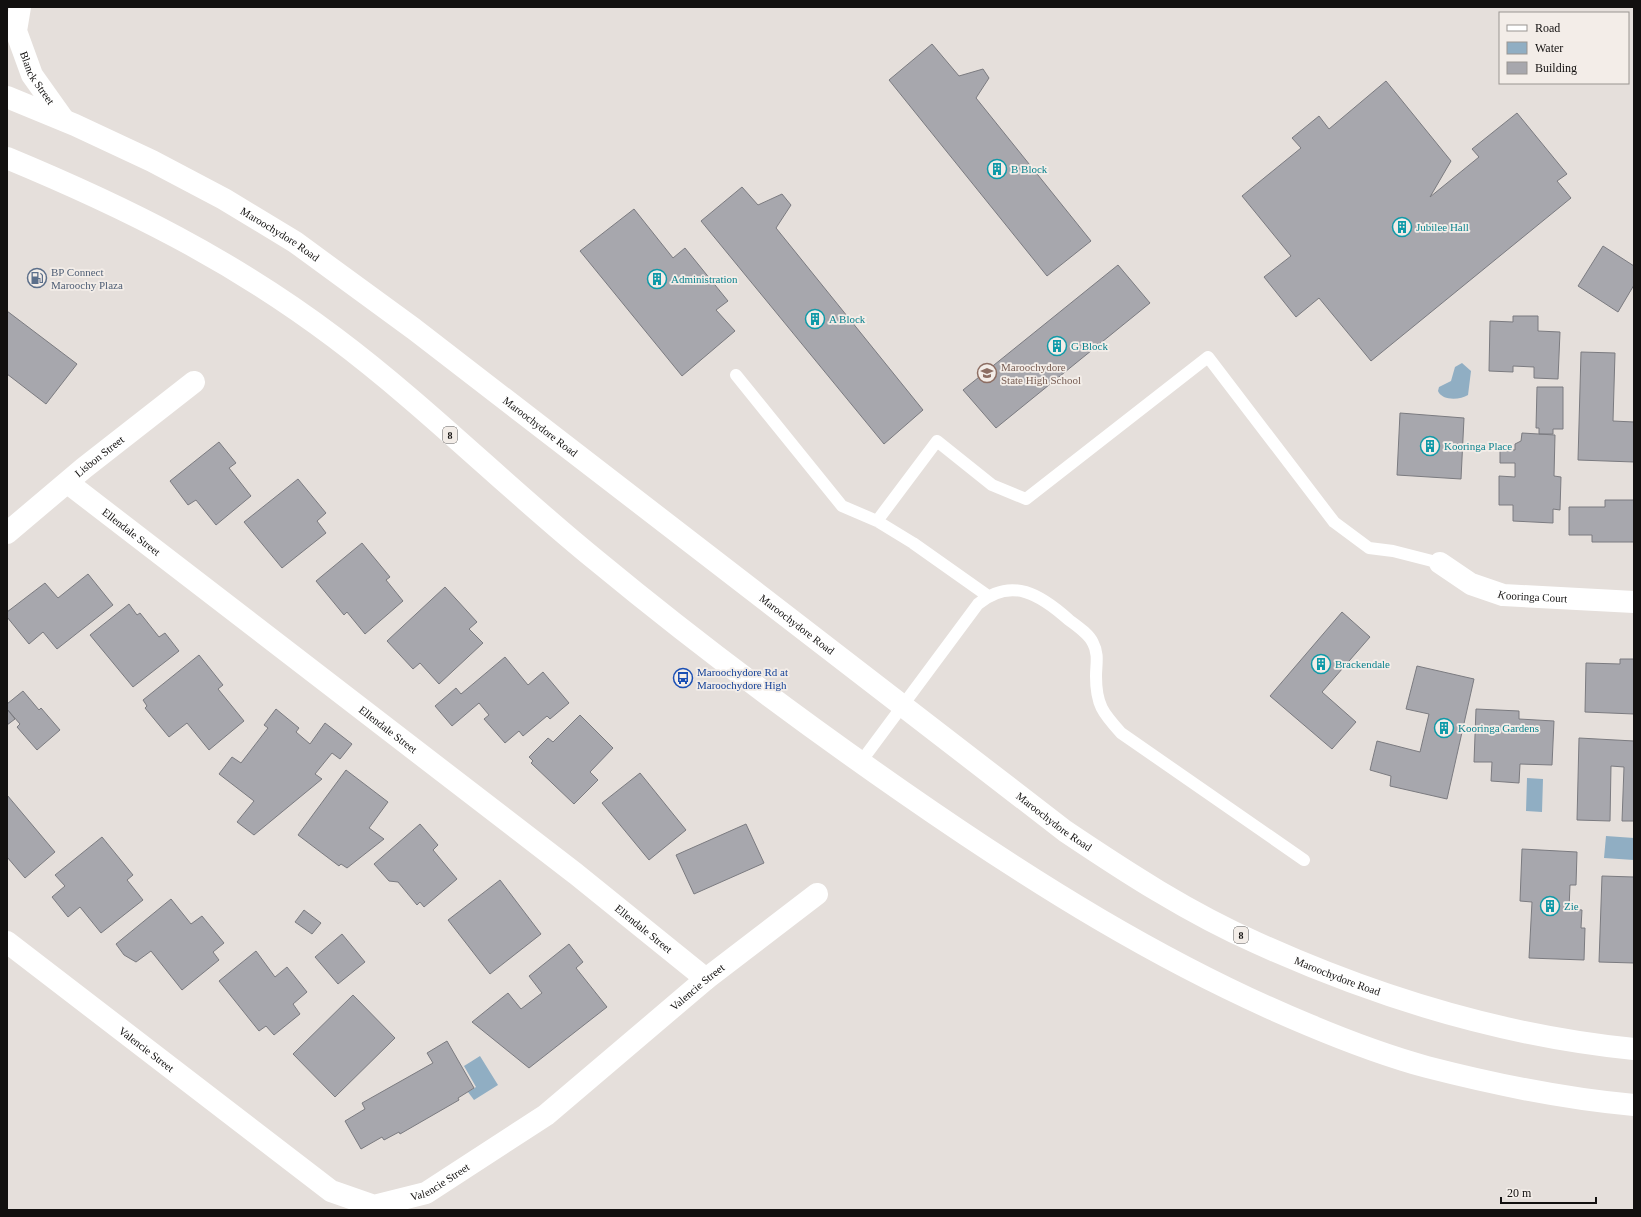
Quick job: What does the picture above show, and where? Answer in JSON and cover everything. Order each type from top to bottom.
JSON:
[{"type":"main road","name":"Blanck Street","points":[[20,7],[12,34],[32,74],[64,120]]},
{"type":"main road","name":"Maroochydore Road","points":[[7,96],[64,120],[152,161],[224,199],[295,242],[420,334],[1064,831],[1124,871],[1256,943],[1347,981],[1431,1009],[1504,1028],[1599,1045],[1634,1049]]},
{"type":"main road","name":"8","points":[[7,158],[68,183],[152,223],[227,265],[334,337],[399,390],[511,489],[598,562],[788,710],[860,763],[981,846],[1100,921],[1191,972],[1264,1006],[1340,1037],[1425,1066],[1520,1087],[1606,1102],[1634,1105]]},
{"type":"main road","name":"Lisbon Street","points":[[7,532],[68,483],[84,468],[194,382]]},
{"type":"main road","name":"Ellendale Street","points":[[68,483],[576,874],[706,979]]},
{"type":"main road","name":"Kooringa Court","points":[[1440,563],[1471,584],[1503,596],[1634,602]]},
{"type":"main road","name":"Valencie Street","points":[[7,942],[331,1191],[374,1206],[426,1193],[546,1115],[706,979],[817,894]]},
{"type":"lane","points":[[877,521],[937,441],[992,485],[1026,498],[1208,357],[1334,522],[1369,548],[1393,551],[1440,563]]},
{"type":"lane","points":[[736,375],[842,506],[877,521],[913,543],[988,596]]},
{"type":"lane","points":[[860,763],[978,604],[988,596],[1000,591],[1014,589],[1034,594],[1055,607],[1093,642],[1097,656],[1096,678],[1098,698],[1104,714],[1121,733],[1304,860]]},
{"type":"water","points":[[1462,363],[1471,371],[1468,395],[1456,399],[1443,397],[1438,391],[1439,387],[1451,381],[1455,367]]},
{"type":"water","points":[[1527,778],[1543,779],[1542,812],[1526,811]]},
{"type":"water","points":[[1606,836],[1634,838],[1634,860],[1604,858]]},
{"type":"water","points":[[480,1056],[498,1085],[474,1100],[468,1092],[476,1087],[464,1066]]},
{"type":"building","name":"B Block","points":[[932,44],[959,76],[983,69],[989,78],[976,98],[1091,241],[1047,276],[889,80]]},
{"type":"building","name":"Jubilee Hall","points":[[1386,81],[1451,161],[1430,197],[1479,157],[1472,149],[1517,113],[1567,174],[1557,181],[1571,198],[1371,361],[1319,298],[1296,317],[1264,277],[1291,256],[1242,196],[1301,148],[1292,138],[1319,116],[1329,129]]},
{"type":"building","name":"A Block","points":[[742,187],[758,205],[782,194],[791,205],[776,228],[923,410],[884,444],[701,221]]},
{"type":"building","name":"Administration","points":[[634,209],[673,258],[685,248],[728,301],[716,310],[735,331],[682,376],[580,251]]},
{"type":"building","points":[[1603,246],[1634,266],[1634,285],[1618,312],[1578,286]]},
{"type":"building","name":"G Block","points":[[1118,265],[1150,303],[996,428],[963,390]]},
{"type":"building","points":[[7,311],[77,364],[46,404],[7,374]]},
{"type":"building","points":[[1513,316],[1538,316],[1538,331],[1560,332],[1558,379],[1534,378],[1534,367],[1513,366],[1513,372],[1489,371],[1490,321],[1513,322]]},
{"type":"building","points":[[1581,352],[1615,353],[1613,421],[1634,422],[1634,462],[1578,460]]},
{"type":"building","points":[[1537,387],[1563,387],[1563,429],[1553,429],[1553,434],[1539,434],[1539,428],[1536,428]]},
{"type":"building","name":"Kooringa Place","points":[[1400,413],[1464,418],[1461,479],[1397,475]]},
{"type":"building","points":[[1522,433],[1555,435],[1554,476],[1561,477],[1560,510],[1553,509],[1553,523],[1513,521],[1513,505],[1499,505],[1499,476],[1515,477],[1515,463],[1500,463],[1500,449],[1515,450],[1515,444],[1521,441]]},
{"type":"building","points":[[219,442],[236,463],[229,468],[251,496],[216,525],[196,500],[188,505],[170,481]]},
{"type":"building","points":[[298,479],[326,513],[317,521],[326,533],[282,568],[244,522]]},
{"type":"building","points":[[1605,500],[1634,500],[1634,542],[1592,542],[1592,535],[1569,535],[1569,507],[1605,507]]},
{"type":"building","points":[[362,543],[390,577],[386,580],[403,601],[365,634],[347,612],[344,615],[316,581]]},
{"type":"building","points":[[88,574],[113,605],[57,649],[43,632],[29,644],[7,617],[7,612],[45,583],[58,598]]},
{"type":"building","points":[[445,587],[477,622],[469,629],[483,643],[439,684],[420,663],[413,669],[387,641]]},
{"type":"building","points":[[129,604],[137,615],[140,613],[159,637],[165,633],[179,651],[133,687],[90,635]]},
{"type":"building","name":"Brackendale","points":[[1342,612],[1370,637],[1322,692],[1356,722],[1332,749],[1270,696]]},
{"type":"building","points":[[199,655],[223,685],[218,689],[244,721],[209,750],[187,723],[169,737],[145,708],[147,706],[143,700]]},
{"type":"building","points":[[505,657],[528,685],[543,672],[569,703],[550,719],[547,716],[523,736],[519,731],[505,743],[484,719],[489,715],[479,703],[452,726],[435,706],[456,688],[461,694]]},
{"type":"building","points":[[1620,659],[1634,659],[1634,714],[1585,712],[1586,663],[1620,664]]},
{"type":"building","name":"Kooringa Gardens","points":[[1417,666],[1474,679],[1447,799],[1390,786],[1391,776],[1370,770],[1377,741],[1420,752],[1429,714],[1406,709]]},
{"type":"building","points":[[23,691],[39,710],[41,708],[60,730],[37,750],[17,727],[20,724],[7,709],[7,704]]},
{"type":"building","points":[[7,709],[15,719],[7,725]]},
{"type":"building","points":[[276,709],[299,728],[296,732],[310,744],[325,723],[352,744],[340,759],[332,753],[315,774],[322,779],[254,835],[237,822],[254,801],[219,774],[232,757],[241,763],[268,728],[264,725]]},
{"type":"building","points":[[1476,709],[1519,711],[1519,719],[1554,721],[1552,765],[1520,764],[1519,783],[1491,781],[1492,762],[1474,762]]},
{"type":"building","points":[[580,715],[613,748],[590,772],[598,780],[574,804],[531,763],[533,761],[529,757],[548,738],[553,742]]},
{"type":"building","points":[[1579,738],[1634,741],[1634,821],[1622,821],[1624,767],[1611,766],[1610,821],[1577,820]]},
{"type":"building","points":[[346,770],[388,802],[369,828],[384,839],[347,868],[341,864],[339,866],[298,835]]},
{"type":"building","points":[[640,773],[686,830],[649,860],[602,803]]},
{"type":"building","points":[[7,795],[55,852],[25,878],[7,857]]},
{"type":"building","points":[[420,824],[438,845],[433,850],[457,879],[424,907],[420,902],[417,905],[398,882],[389,881],[374,864]]},
{"type":"building","points":[[746,824],[764,863],[694,894],[676,855]]},
{"type":"building","points":[[102,837],[133,875],[127,880],[143,900],[101,933],[80,907],[68,917],[52,897],[65,886],[55,875]]},
{"type":"building","name":"Zie","points":[[1522,849],[1577,852],[1576,885],[1570,885],[1569,909],[1582,910],[1581,928],[1585,928],[1584,960],[1529,958],[1532,902],[1520,901]]},
{"type":"building","points":[[1602,876],[1634,877],[1634,963],[1599,962]]},
{"type":"building","points":[[500,880],[541,934],[490,974],[448,920]]},
{"type":"building","points":[[171,899],[191,924],[202,916],[224,943],[213,952],[219,960],[182,990],[151,951],[136,962],[124,955],[116,944]]},
{"type":"building","points":[[304,910],[321,923],[312,934],[295,922]]},
{"type":"building","points":[[342,934],[365,962],[338,984],[315,957]]},
{"type":"building","points":[[569,944],[583,962],[576,968],[607,1007],[529,1068],[472,1022],[508,993],[521,1009],[542,993],[529,976]]},
{"type":"building","points":[[256,951],[275,977],[287,967],[307,992],[293,1004],[300,1014],[274,1035],[266,1026],[259,1031],[219,981]]},
{"type":"building","points":[[353,995],[395,1038],[335,1097],[293,1054]]},
{"type":"building","points":[[447,1041],[474,1088],[458,1098],[459,1100],[400,1134],[399,1132],[384,1140],[382,1137],[361,1149],[345,1121],[365,1109],[362,1103],[433,1063],[427,1053]]},
{"type":"place","name":"B Block","points":[[997,169]]},
{"type":"place","name":"Jubilee Hall","points":[[1402,227]]},
{"type":"place","name":"BP Connect Maroochy Plaza","points":[[37,278]]},
{"type":"place","name":"Administration","points":[[657,279]]},
{"type":"place","name":"A Block","points":[[815,319]]},
{"type":"place","name":"G Block","points":[[1057,346]]},
{"type":"place","name":"Maroochydore State High School","points":[[987,373]]},
{"type":"place","name":"Kooringa Place","points":[[1430,446]]},
{"type":"place","name":"Brackendale","points":[[1321,664]]},
{"type":"place","name":"Maroochydore Rd at Maroochydore High","points":[[683,678]]},
{"type":"place","name":"Kooringa Gardens","points":[[1444,728]]},
{"type":"place","name":"Zie","points":[[1550,906]]}]
